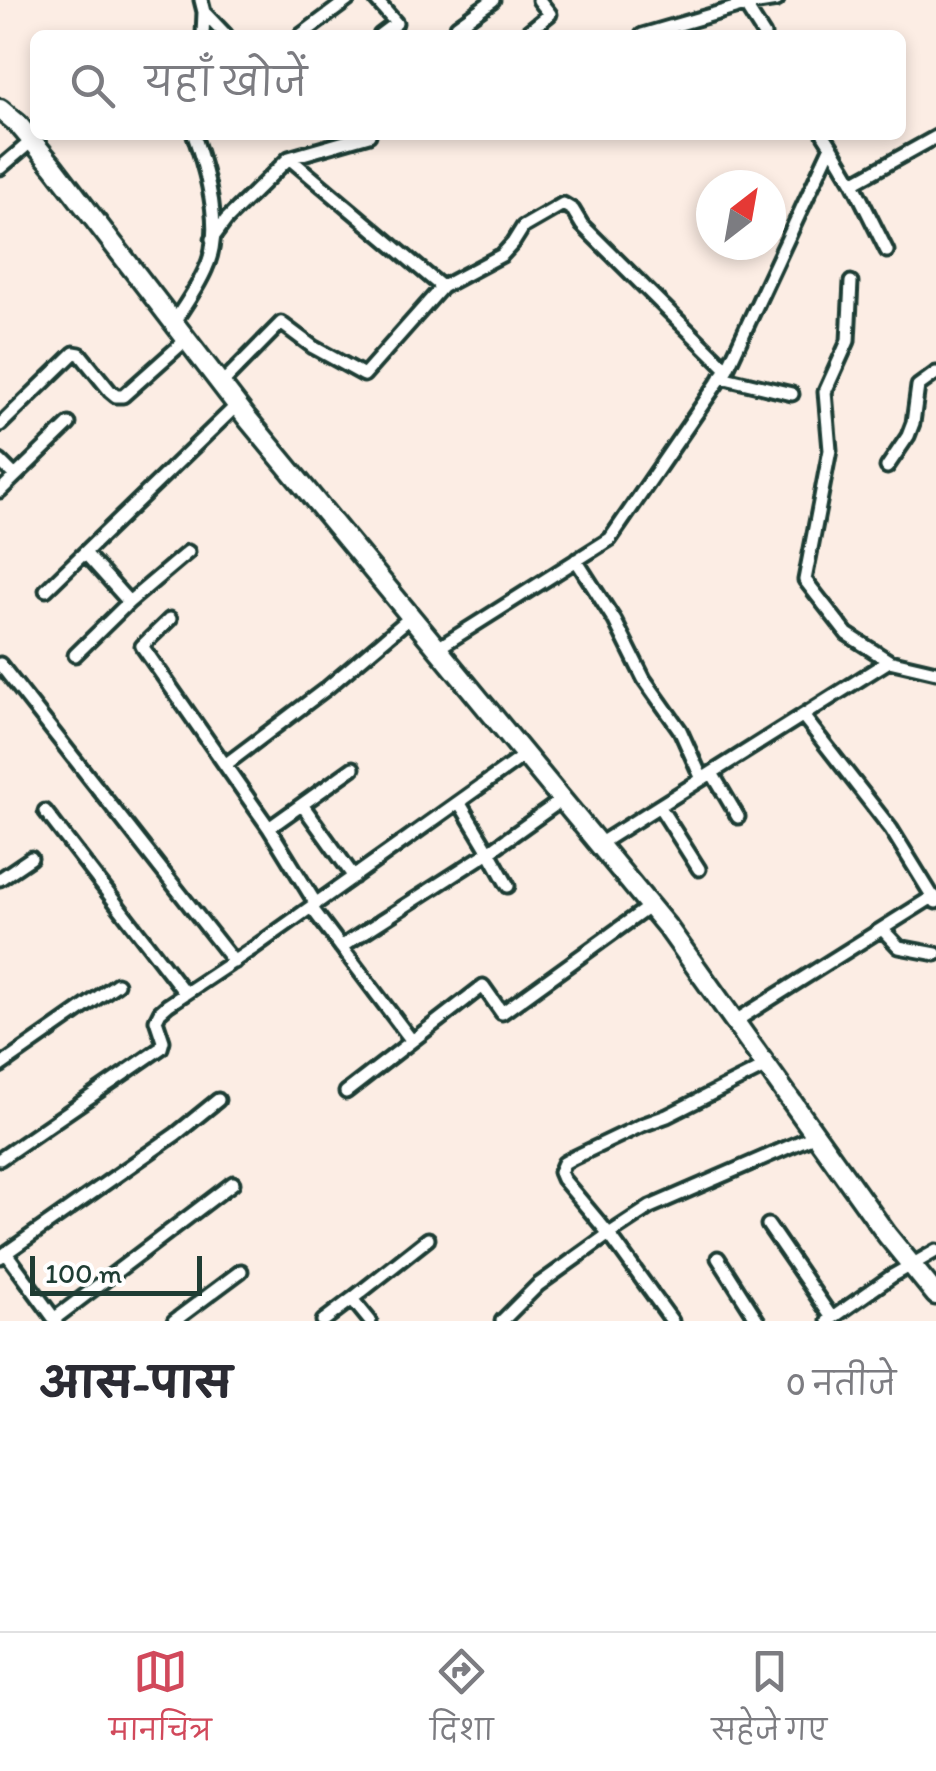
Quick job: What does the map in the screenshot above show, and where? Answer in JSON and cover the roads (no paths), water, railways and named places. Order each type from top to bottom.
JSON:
[{"type":"street","points":[[308,30],[348,0]]},
{"type":"street","points":[[376,0],[396,23],[387,30]]},
{"type":"street","points":[[460,30],[457,26],[493,0]]},
{"type":"street","points":[[530,30],[550,14],[539,0]]},
{"type":"street","points":[[658,30],[745,2],[777,0]]},
{"type":"street","points":[[745,2],[761,30]]},
{"type":"street","points":[[203,6],[222,30]]},
{"type":"street","points":[[0,109],[30,134]]},
{"type":"street","points":[[853,182],[936,137]]},
{"type":"street","points":[[0,168],[33,140]]},
{"type":"street","points":[[37,140],[237,405],[650,906],[936,1295]]},
{"type":"street","points":[[174,322],[208,264],[212,239],[210,185],[196,140]]},
{"type":"street","points":[[212,239],[289,158],[352,140]]},
{"type":"street","points":[[828,140],[887,252]]},
{"type":"street","points":[[438,648],[610,538],[724,373],[828,140]]},
{"type":"street","points":[[289,158],[442,287]]},
{"type":"street","points":[[221,384],[281,322],[313,347],[364,375],[442,287],[502,255],[522,228],[563,204],[573,210],[582,225],[724,373],[792,394]]},
{"type":"street","points":[[851,282],[848,342],[826,392],[830,450],[805,580],[847,634],[889,662],[934,669]]},
{"type":"street","points":[[0,426],[74,353],[80,354],[116,396],[124,396],[186,339]]},
{"type":"street","points":[[886,467],[914,423],[918,386],[936,372]]},
{"type":"street","points":[[46,590],[237,405]]},
{"type":"street","points":[[0,491],[69,424]]},
{"type":"street","points":[[0,462],[15,476]]},
{"type":"street","points":[[85,552],[129,602]]},
{"type":"street","points":[[74,655],[188,552]]},
{"type":"street","points":[[576,560],[615,621],[644,679],[738,816]]},
{"type":"street","points":[[225,765],[327,688],[412,616]]},
{"type":"street","points":[[170,619],[142,646],[269,828],[341,947],[412,1041]]},
{"type":"street","points":[[599,844],[889,662]]},
{"type":"street","points":[[0,664],[234,962]]},
{"type":"street","points":[[734,1022],[935,899],[891,828],[803,716]]},
{"type":"street","points":[[0,1159],[162,1048],[156,1020],[160,1012],[526,754]]},
{"type":"street","points":[[269,828],[353,768]]},
{"type":"street","points":[[341,947],[489,852],[563,799]]},
{"type":"street","points":[[460,802],[508,886]]},
{"type":"street","points":[[303,806],[354,877]]},
{"type":"street","points":[[659,806],[698,869]]},
{"type":"street","points":[[45,812],[185,993]]},
{"type":"street","points":[[0,880],[31,858]]},
{"type":"street","points":[[346,1092],[483,986],[502,1013],[650,906]]},
{"type":"street","points":[[882,929],[899,947],[936,954]]},
{"type":"street","points":[[0,1066],[117,984]]},
{"type":"street","points":[[672,1321],[560,1172],[564,1163],[766,1066]]},
{"type":"street","points":[[218,1100],[176,1134],[3,1255],[55,1320],[233,1183]]},
{"type":"street","points":[[502,1321],[538,1285],[650,1208],[816,1135]]},
{"type":"street","points":[[768,1225],[830,1320],[936,1251]]},
{"type":"street","points":[[323,1321],[428,1240]]},
{"type":"street","points":[[718,1258],[758,1321]]},
{"type":"street","points":[[174,1321],[241,1271]]},
{"type":"street","points":[[352,1299],[370,1321]]}]
